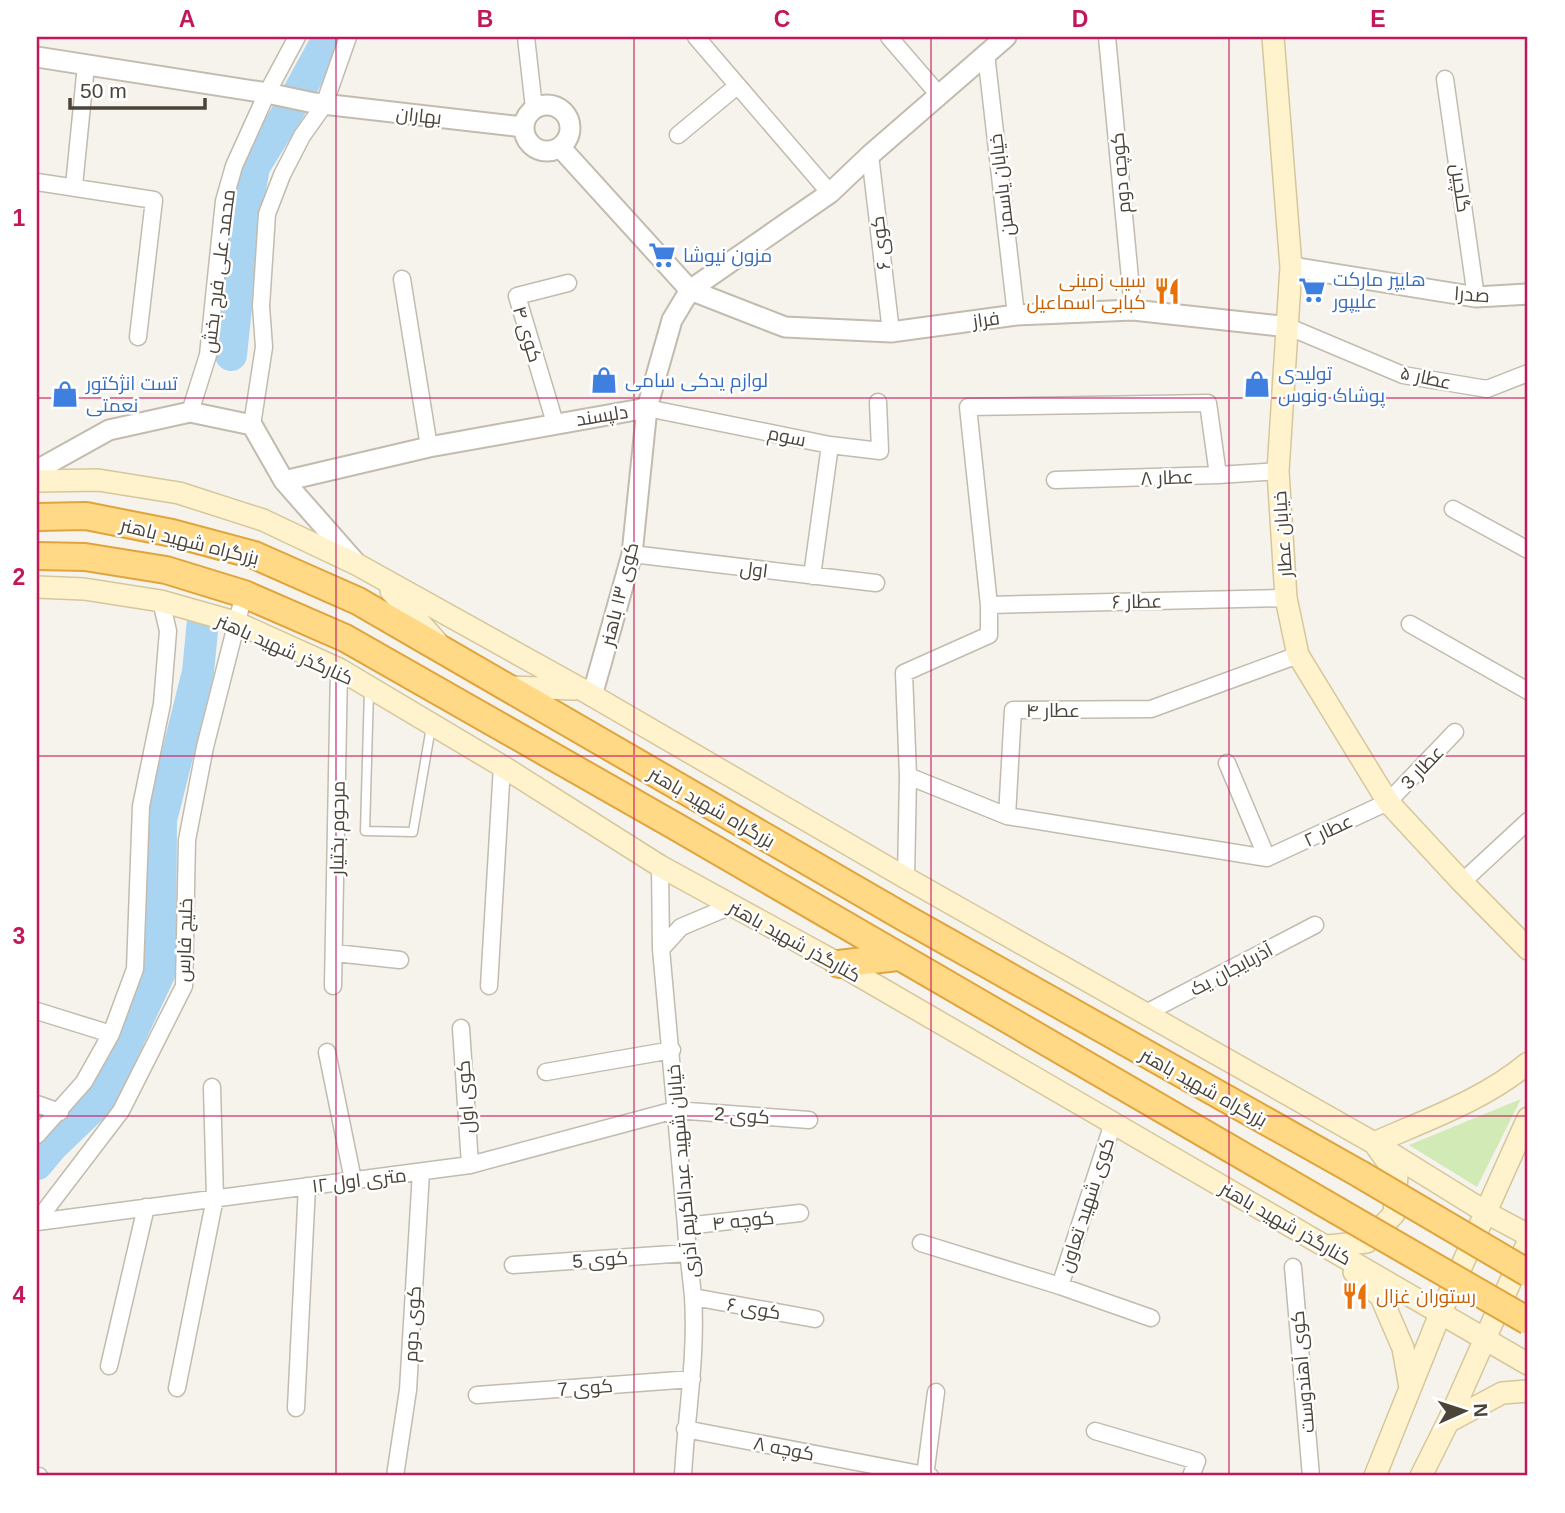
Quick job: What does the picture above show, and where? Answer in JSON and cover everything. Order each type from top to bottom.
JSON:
[{"type":"highway","name":"بزرگراه شهید باهنر","points":[[37,517],[86,516],[172,533],[254,555],[358,601],[953,945],[1360,1174],[1528,1273]]},
{"type":"highway","name":"بزرگراه شهید باهنر","points":[[37,556],[85,557],[166,570],[244,594],[345,638],[675,826],[1528,1321]]},
{"type":"highway","points":[[839,964],[897,957]]},
{"type":"main road","name":"خیابان عطار","points":[[1273,37],[1291,267],[1278,471],[1286,598],[1298,655],[1388,802],[1528,949]]},
{"type":"main road","points":[[37,481],[98,480],[179,493],[263,520],[358,565],[586,692],[906,878],[1374,1143],[1487,1213],[1528,1235]]},
{"type":"main road","points":[[377,576],[444,649]]},
{"type":"main road","name":"کنارگذر شهید باهنر","points":[[37,587],[84,589],[161,601],[236,622],[339,669],[502,766],[660,866],[839,964],[1528,1364]]},
{"type":"main road","points":[[504,687],[586,692]]},
{"type":"main road","points":[[1374,1143],[1478,1097],[1513,1076],[1528,1063]]},
{"type":"main road","points":[[1375,1476],[1440,1314],[1528,1118]]},
{"type":"main road","points":[[1328,1246],[1367,1242],[1394,1214],[1397,1175],[1374,1143]]},
{"type":"main road","points":[[1421,1476],[1528,1242]]},
{"type":"main road","points":[[1328,1246],[1381,1297],[1402,1348],[1411,1389]]},
{"type":"main road","points":[[1448,1422],[1502,1394],[1528,1391]]},
{"type":"street","name":"محمد علی فرح بخش","points":[[190,412],[208,355],[224,201],[234,166],[272,95],[297,37]]},
{"type":"street","points":[[348,37],[319,104],[282,175],[267,214],[261,306],[264,346],[252,425],[284,481],[358,565]]},
{"type":"street","points":[[526,37],[534,108]]},
{"type":"street","points":[[696,37],[830,193]]},
{"type":"street","points":[[889,37],[939,95]]},
{"type":"street","name":"دلپسند","points":[[284,481],[429,447],[647,408],[672,320],[690,290],[830,193],[1006,37]]},
{"type":"street","name":"کوچه دوم","points":[[1107,37],[1133,310]]},
{"type":"street","name":"خیابان یاسمن","points":[[986,54],[1016,315]]},
{"type":"street","points":[[37,57],[272,95]]},
{"type":"street","points":[[74,187],[86,65]]},
{"type":"street","name":"گلچین","points":[[1445,79],[1476,297]]},
{"type":"street","points":[[678,135],[737,86]]},
{"type":"street","name":"بهاران","points":[[272,95],[319,104],[523,127]]},
{"type":"street","points":[[549,105],[557,107],[568,118],[569,134],[560,147],[546,151],[527,141],[523,127],[528,113],[534,108],[549,105]]},
{"type":"street","points":[[560,147],[690,290]]},
{"type":"street","name":"کوی ۶","points":[[870,155],[891,332]]},
{"type":"street","points":[[37,182],[154,200],[138,337]]},
{"type":"street","name":"صدرا","points":[[1291,267],[1476,297],[1528,294]]},
{"type":"street","points":[[402,279],[429,447]]},
{"type":"street","name":"کوی ۴","points":[[555,423],[517,296],[568,283]]},
{"type":"street","name":"فراز","points":[[690,290],[785,327],[891,332],[1016,315],[1133,310],[1289,327]]},
{"type":"street","name":"عطار ۵","points":[[1289,327],[1403,375],[1488,389],[1528,373]]},
{"type":"street","name":"سوم","points":[[647,408],[830,445],[880,451],[878,402]]},
{"type":"street","points":[[906,878],[908,776],[904,673],[989,635],[989,605],[968,407],[1208,403],[1218,475]]},
{"type":"street","name":"کوی ۱۳ باهنر","points":[[586,692],[632,554],[647,408]]},
{"type":"street","points":[[37,470],[109,430],[190,412],[252,425]]},
{"type":"street","points":[[812,576],[830,445]]},
{"type":"street","name":"عطار ۸","points":[[1055,480],[1278,471]]},
{"type":"street","points":[[1453,509],[1528,550]]},
{"type":"street","name":"اول","points":[[632,554],[876,583]]},
{"type":"street","name":"خلیج فارس","points":[[37,1221],[121,1111],[184,986],[187,840],[205,747],[244,594]]},
{"type":"street","name":"عطار ۶","points":[[989,605],[1286,598]]},
{"type":"street","points":[[37,1135],[85,1082],[111,1034],[135,970],[141,806],[162,704],[168,631],[161,601]]},
{"type":"street","points":[[1410,624],[1528,691]]},
{"type":"street","name":"عطار ۴","points":[[1007,816],[1013,710],[1151,709],[1298,655]]},
{"type":"street","name":"مرحوم بختیار","points":[[333,986],[339,669]]},
{"type":"street","name":"عطار 3","points":[[1388,802],[1455,732]]},
{"type":"street","points":[[1227,763],[1267,858]]},
{"type":"street","points":[[489,986],[502,766]]},
{"type":"street","points":[[908,776],[1007,816],[1267,858]]},
{"type":"street","name":"عطار ۲","points":[[1267,858],[1388,802]]},
{"type":"street","points":[[1462,882],[1528,821]]},
{"type":"street","name":"خیابان شهید عبدالکریم آذری","points":[[660,866],[661,949],[693,1297],[692,1379],[685,1429],[683,1476]]},
{"type":"street","points":[[661,949],[681,927],[731,906]]},
{"type":"street","name":"آذربایجان یک","points":[[1146,1013],[1315,925]]},
{"type":"street","points":[[335,953],[400,960]]},
{"type":"street","points":[[37,1011],[111,1034]]},
{"type":"street","name":"کوی اول","points":[[461,1028],[470,1165]]},
{"type":"street","points":[[545,1072],[671,1050]]},
{"type":"street","points":[[327,1052],[353,1181]]},
{"type":"street","points":[[177,1388],[215,1198],[212,1087]]},
{"type":"street","points":[[37,1104],[60,1112]]},
{"type":"street","name":"۱۲ متری اول","points":[[37,1221],[470,1165],[675,1110]]},
{"type":"street","name":"کوی 2","points":[[675,1110],[809,1120]]},
{"type":"street","name":"کوی شهید تعاون","points":[[1060,1286],[1113,1123]]},
{"type":"street","name":"کوی دوم","points":[[395,1476],[408,1390],[421,1172]]},
{"type":"street","points":[[296,1408],[307,1186]]},
{"type":"street","points":[[109,1366],[146,1208]]},
{"type":"street","name":"کوچه ۴","points":[[687,1226],[800,1213]]},
{"type":"street","points":[[921,1243],[1060,1286],[1151,1318]]},
{"type":"street","name":"کوی 5","points":[[513,1265],[687,1253]]},
{"type":"street","name":"کوی آهندوست","points":[[1293,1267],[1311,1476]]},
{"type":"street","name":"کوی ۶","points":[[693,1297],[815,1319]]},
{"type":"street","name":"کوی 7","points":[[477,1395],[692,1379]]},
{"type":"street","points":[[927,1476],[936,1392]]},
{"type":"street","name":"کوچه ۸","points":[[685,1429],[927,1476]]},
{"type":"street","points":[[1095,1431],[1197,1461],[1191,1476]]},
{"type":"lane","points":[[369,688],[365,831],[413,832],[431,725]]},
{"type":"green space","points":[[1521,1099],[1477,1187],[1409,1145]]},
{"type":"waterway","points":[[231,355],[246,212],[254,167],[329,37]]},
{"type":"waterway","points":[[37,1164],[100,1100],[160,972],[161,820],[198,672],[203,620]]},
{"type":"place","name":"مزون نیوشا","points":[[662,255]]},
{"type":"place","name":"هایپر مارکت علیپور","points":[[1312,290]]},
{"type":"place","name":"سیب زمینی کبابی اسماعیل","points":[[1167,291]]},
{"type":"place","name":"لوازم یدکی سامی","points":[[604,380]]},
{"type":"place","name":"تولیدی پوشاک ونوس","points":[[1257,384]]},
{"type":"place","name":"تست انژکتور نعمتی","points":[[65,394]]},
{"type":"place","name":"رستوران غزال","points":[[1355,1296]]}]
